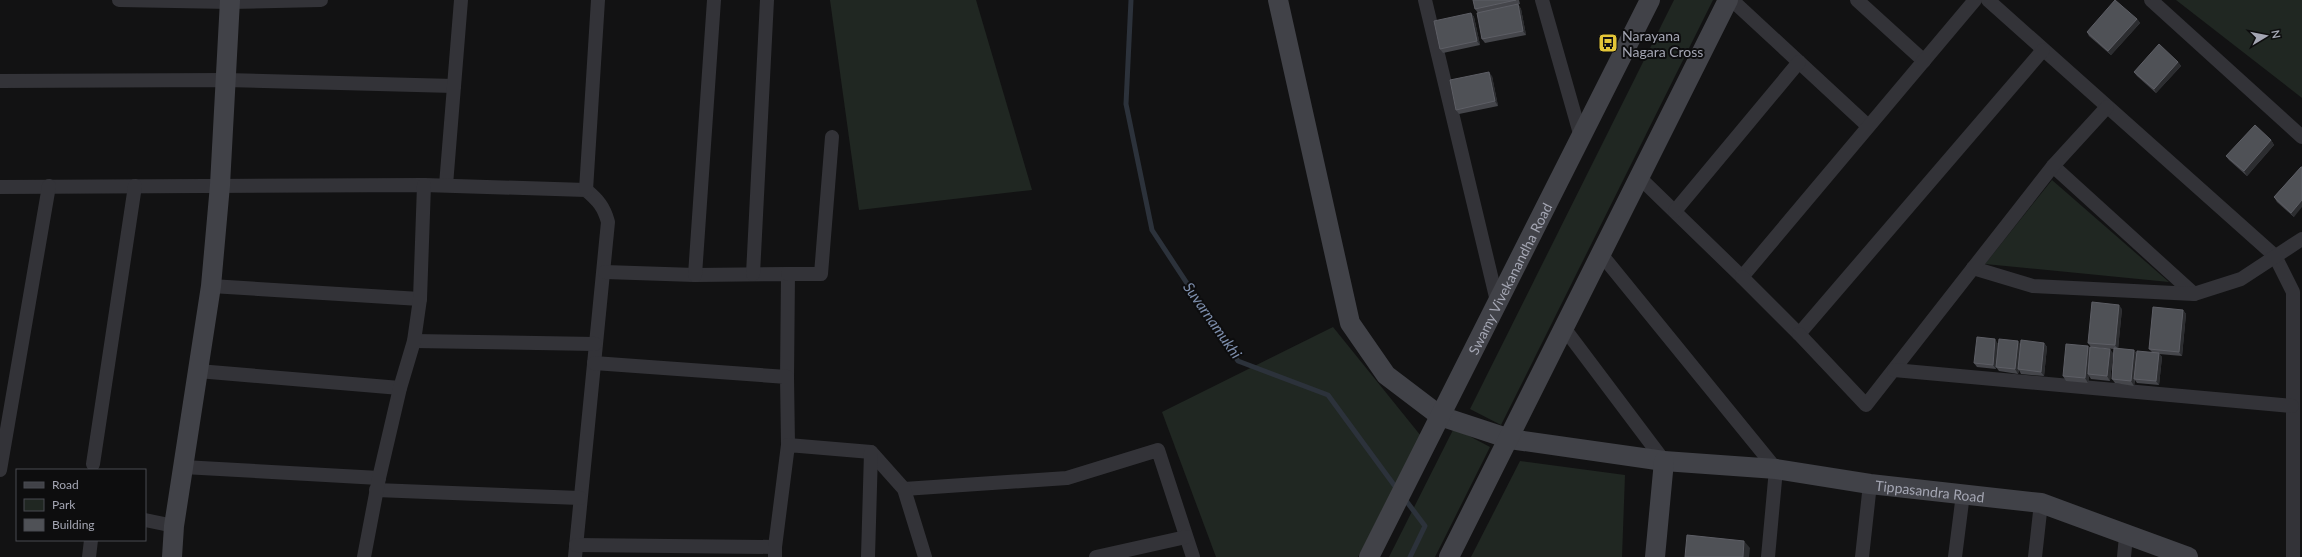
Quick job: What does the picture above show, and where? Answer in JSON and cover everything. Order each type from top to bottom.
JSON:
[{"type":"street","points":[[119,0],[321,0]]},
{"type":"street","points":[[446,186],[461,0]]},
{"type":"street","points":[[586,190],[598,0]]},
{"type":"street","points":[[695,275],[714,0]]},
{"type":"street","points":[[753,274],[767,0]]},
{"type":"street","name":"Tippasandra Road","points":[[1278,0],[1350,323],[1386,376],[1440,416],[1510,439],[1664,461],[1776,469],[1870,484],[2040,503],[2126,536],[2188,557]]},
{"type":"street","points":[[1425,0],[1497,301]]},
{"type":"street","points":[[1542,0],[1581,137]]},
{"type":"street","name":"Swamy Vivekanandha Road","points":[[1369,557],[1650,0]]},
{"type":"street","points":[[1449,557],[1510,439],[1728,0]]},
{"type":"street","points":[[1732,0],[1868,126]]},
{"type":"street","points":[[1857,0],[1924,61]]},
{"type":"street","points":[[1742,277],[1975,0]]},
{"type":"street","points":[[1988,0],[2276,256],[2293,292],[2293,557]]},
{"type":"street","points":[[2151,0],[2302,137]]},
{"type":"street","points":[[172,557],[174,526],[211,286],[220,185],[230,1]]},
{"type":"street","points":[[1798,334],[2043,50]]},
{"type":"street","points":[[1675,211],[1799,62]]},
{"type":"street","points":[[0,81],[226,80],[454,86]]},
{"type":"street","points":[[1639,177],[1742,277],[1866,405],[2053,166],[2107,107]]},
{"type":"street","points":[[604,272],[695,275],[821,274],[832,137]]},
{"type":"street","points":[[2053,166],[2194,294]]},
{"type":"street","points":[[0,187],[424,185],[586,190],[597,199],[604,208],[608,222],[575,551],[775,552],[788,445],[788,274]]},
{"type":"street","points":[[364,557],[377,484],[400,388],[414,341],[420,299],[424,185]]},
{"type":"street","points":[[0,470],[49,186]]},
{"type":"street","points":[[93,464],[136,186]]},
{"type":"street","points":[[1973,268],[2033,286],[2194,294],[2242,279],[2302,239]]},
{"type":"street","points":[[1601,254],[1776,469],[1768,557]]},
{"type":"street","points":[[211,286],[420,299]]},
{"type":"street","points":[[1564,328],[1664,461],[1655,557]]},
{"type":"street","points":[[414,341],[595,344]]},
{"type":"street","points":[[594,363],[787,377]]},
{"type":"street","points":[[1894,370],[2292,406]]},
{"type":"street","points":[[198,371],[400,388]]},
{"type":"street","points":[[788,445],[871,452],[904,490],[925,557]]},
{"type":"street","points":[[904,490],[1067,478],[1158,450],[1193,557]]},
{"type":"street","points":[[868,557],[871,452]]},
{"type":"street","points":[[183,467],[377,484],[580,498]]},
{"type":"street","points":[[1862,557],[1870,484]]},
{"type":"street","points":[[1955,557],[1963,494]]},
{"type":"street","points":[[2035,557],[2040,503]]},
{"type":"street","points":[[146,520],[174,526]]},
{"type":"street","points":[[2124,557],[2126,536]]},
{"type":"street","points":[[1096,557],[1186,537]]},
{"type":"street","points":[[89,557],[91,541]]},
{"type":"green space","points":[[830,0],[976,0],[1032,190],[859,210]]},
{"type":"green space","points":[[1674,0],[1713,0],[1501,425],[1470,409]]},
{"type":"green space","points":[[2176,0],[2302,0],[2302,98]]},
{"type":"green space","points":[[2052,180],[2169,282],[1985,264]]},
{"type":"green space","points":[[1333,327],[1421,436],[1358,557],[1216,557],[1162,412]]},
{"type":"green space","points":[[1454,428],[1490,447],[1435,557],[1389,557]]},
{"type":"green space","points":[[1520,461],[1625,475],[1622,557],[1471,557]]},
{"type":"building","points":[[1473,0],[1516,0],[1475,9]]},
{"type":"building","points":[[2115,0],[2137,19],[2108,51],[2087,32]]},
{"type":"building","points":[[1518,4],[1523,31],[1482,39],[1477,13]]},
{"type":"building","points":[[1471,13],[1477,41],[1440,49],[1434,21]]},
{"type":"building","points":[[2159,44],[2178,62],[2154,89],[2134,72]]},
{"type":"building","points":[[1489,72],[1495,101],[1456,110],[1450,80]]},
{"type":"building","points":[[2255,125],[2271,140],[2244,171],[2226,156]]},
{"type":"building","points":[[2301,167],[2302,200],[2291,213],[2274,197]]},
{"type":"building","points":[[2092,302],[2119,305],[2115,345],[2088,343]]},
{"type":"building","points":[[2153,307],[2183,310],[2179,352],[2149,349]]},
{"type":"building","points":[[1977,337],[1995,339],[1993,365],[1974,363]]},
{"type":"building","points":[[1999,339],[2018,341],[2015,369],[1996,367]]},
{"type":"building","points":[[2021,340],[2044,343],[2041,372],[2018,369]]},
{"type":"building","points":[[2066,344],[2088,346],[2085,378],[2063,376]]},
{"type":"building","points":[[2090,347],[2110,349],[2107,376],[2088,374]]},
{"type":"building","points":[[2114,348],[2134,350],[2131,381],[2112,379]]},
{"type":"building","points":[[2137,351],[2159,353],[2156,381],[2134,379]]},
{"type":"building","points":[[1687,535],[1744,541],[1743,557],[1685,557]]},
{"type":"waterway","name":"Suvarnamukhi","points":[[1131,0],[1126,104],[1152,230],[1238,361],[1328,395],[1397,489]]},
{"type":"waterway","name":"Suvarnamukhi","points":[[1404,498],[1425,526],[1410,557]]},
{"type":"place","name":"Narayana Nagara Cross","points":[[1608,43]]}]
